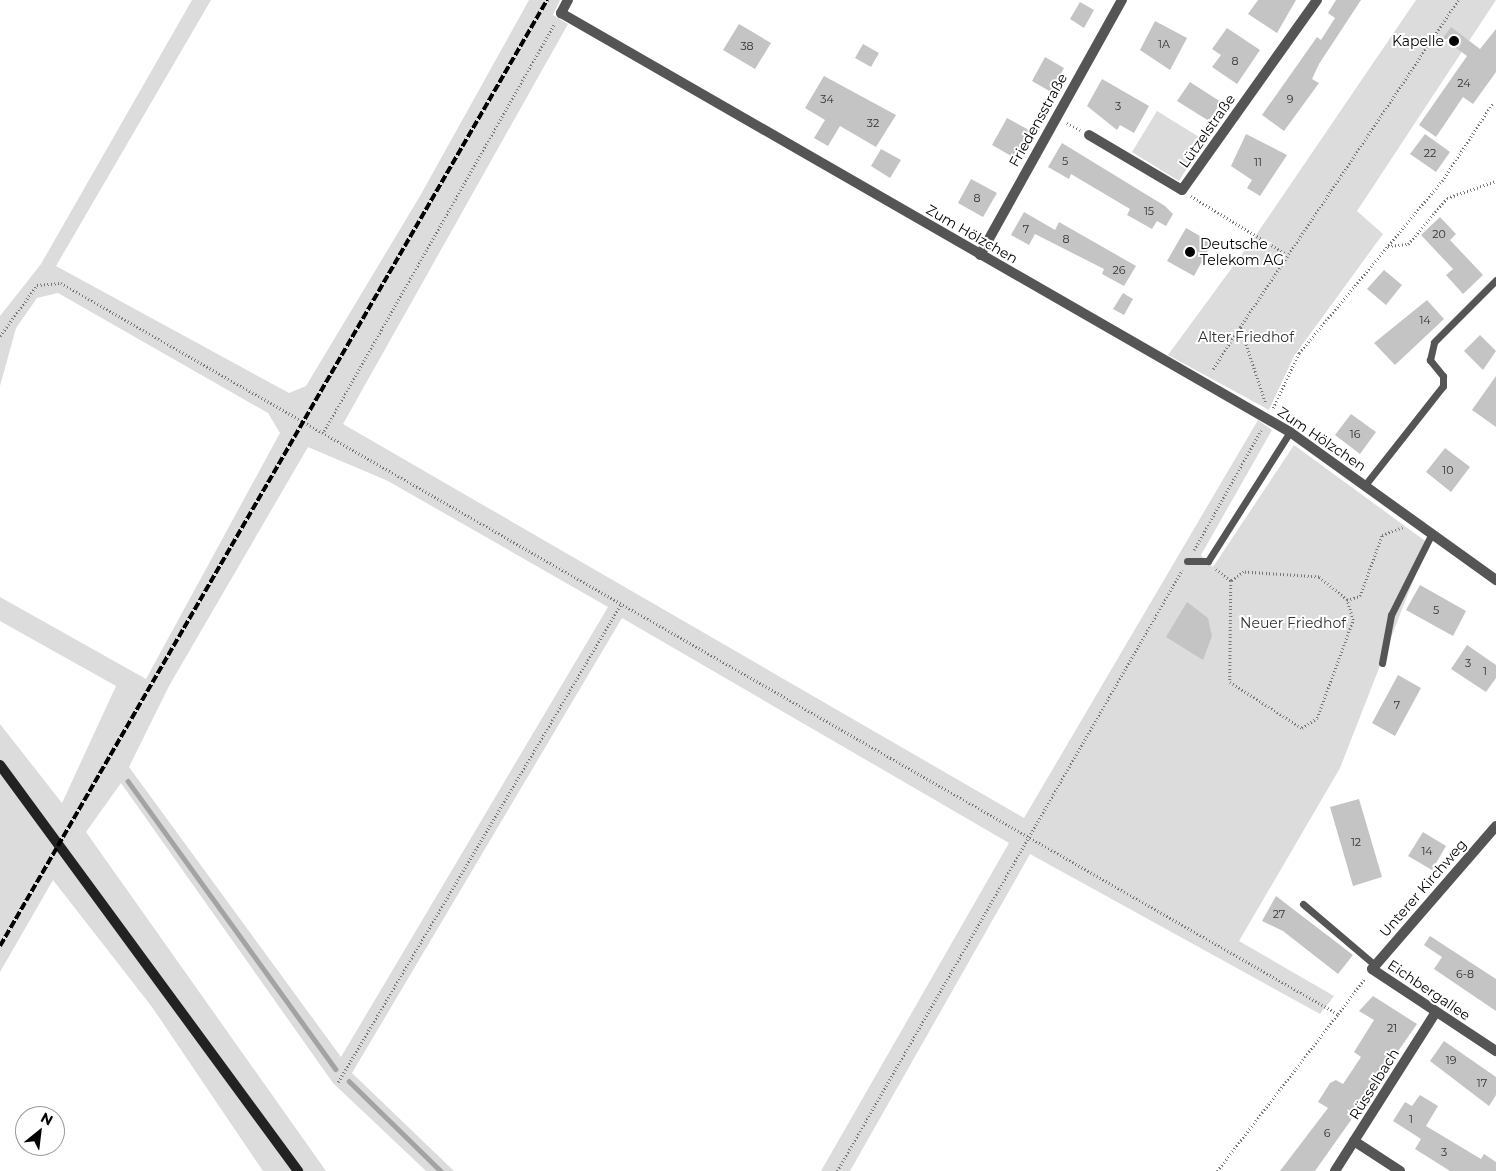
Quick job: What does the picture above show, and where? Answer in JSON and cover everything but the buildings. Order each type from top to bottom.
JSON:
[{"type":"main road","points":[[0,764],[298,1171]]},
{"type":"street","points":[[561,13],[568,0]]},
{"type":"street","name":"Friedensstraße","points":[[980,255],[1055,116],[1122,0]]},
{"type":"street","name":"Lützelstraße","points":[[1089,135],[1182,190],[1317,0]]},
{"type":"street","name":"Zum Hölzchen","points":[[561,13],[1290,432],[1496,580]]},
{"type":"street","name":"Unterer Kirchweg","points":[[1374,967],[1496,826]]},
{"type":"street","name":"Eichbergallee","points":[[1374,967],[1436,1012],[1496,1051]]},
{"type":"street","name":"Rüsselbach","points":[[1335,1171],[1436,1012]]},
{"type":"street","points":[[1354,1142],[1400,1171]]},
{"type":"lane","name":"Zum Hölzchen","points":[[1365,485],[1443,386],[1443,376],[1430,360],[1434,342],[1496,280]]},
{"type":"lane","points":[[1187,561],[1208,561],[1290,432]]},
{"type":"lane","points":[[1382,663],[1391,615],[1432,533]]},
{"type":"lane","points":[[1302,904],[1374,967]]},
{"type":"path","points":[[1213,369],[1240,327],[1284,266],[1286,254],[1458,0]]},
{"type":"path","points":[[324,431],[561,13]]},
{"type":"path","points":[[837,1171],[1268,419],[1299,353],[1442,181],[1492,104]]},
{"type":"path","points":[[1055,116],[1089,135]]},
{"type":"path","points":[[1388,246],[1408,244],[1448,198],[1496,180]]},
{"type":"path","points":[[1182,190],[1286,254]]},
{"type":"path","points":[[0,336],[37,285],[61,283],[324,431],[620,604],[1338,1014]]},
{"type":"path","points":[[1240,327],[1268,419]]},
{"type":"path","points":[[1347,600],[1360,596],[1382,535],[1416,521]]},
{"type":"path","points":[[1208,561],[1231,581],[1230,682],[1302,728],[1318,718],[1353,620],[1347,600],[1319,577],[1244,572],[1231,581]]},
{"type":"path","points":[[338,1082],[620,604]]},
{"type":"path","points":[[1217,1171],[1374,967]]},
{"type":"green space","name":"Neuer Friedhof","points":[[192,0],[211,0],[56,266],[289,393],[306,386],[420,196],[529,0],[560,0],[553,15],[568,24],[343,424],[1024,818],[1258,420],[1272,430],[1201,555],[1213,567],[1294,445],[1428,543],[1340,768],[1239,941],[1334,996],[1320,1014],[1030,854],[850,1171],[821,1171],[1009,843],[622,618],[352,1073],[454,1171],[426,1171],[333,1083],[121,783],[86,832],[326,1171],[263,1171],[152,1007],[53,880],[0,972],[0,724],[62,803],[116,686],[0,621],[0,597],[146,679],[280,433],[268,413],[58,293],[37,298],[16,328],[0,386],[0,316],[41,264]],"holes":[[[308,447],[388,481],[608,607],[341,1057],[129,767],[169,686]]]},
{"type":"green space","name":"Alter Friedhof","points":[[1416,0],[1496,0],[1357,211],[1383,234],[1294,356],[1269,410],[1168,355],[1256,235]]},
{"type":"green space","points":[[1157,111],[1204,140],[1179,181],[1132,152]]},
{"type":"waterway","points":[[128,781],[336,1069]]},
{"type":"waterway","points":[[349,1081],[441,1171]]},
{"type":"railway","points":[[0,946],[547,0]]},
{"type":"place","name":"Kapelle","points":[[1454,41]]},
{"type":"place","name":"Deutsche Telekom AG","points":[[1190,252]]}]
